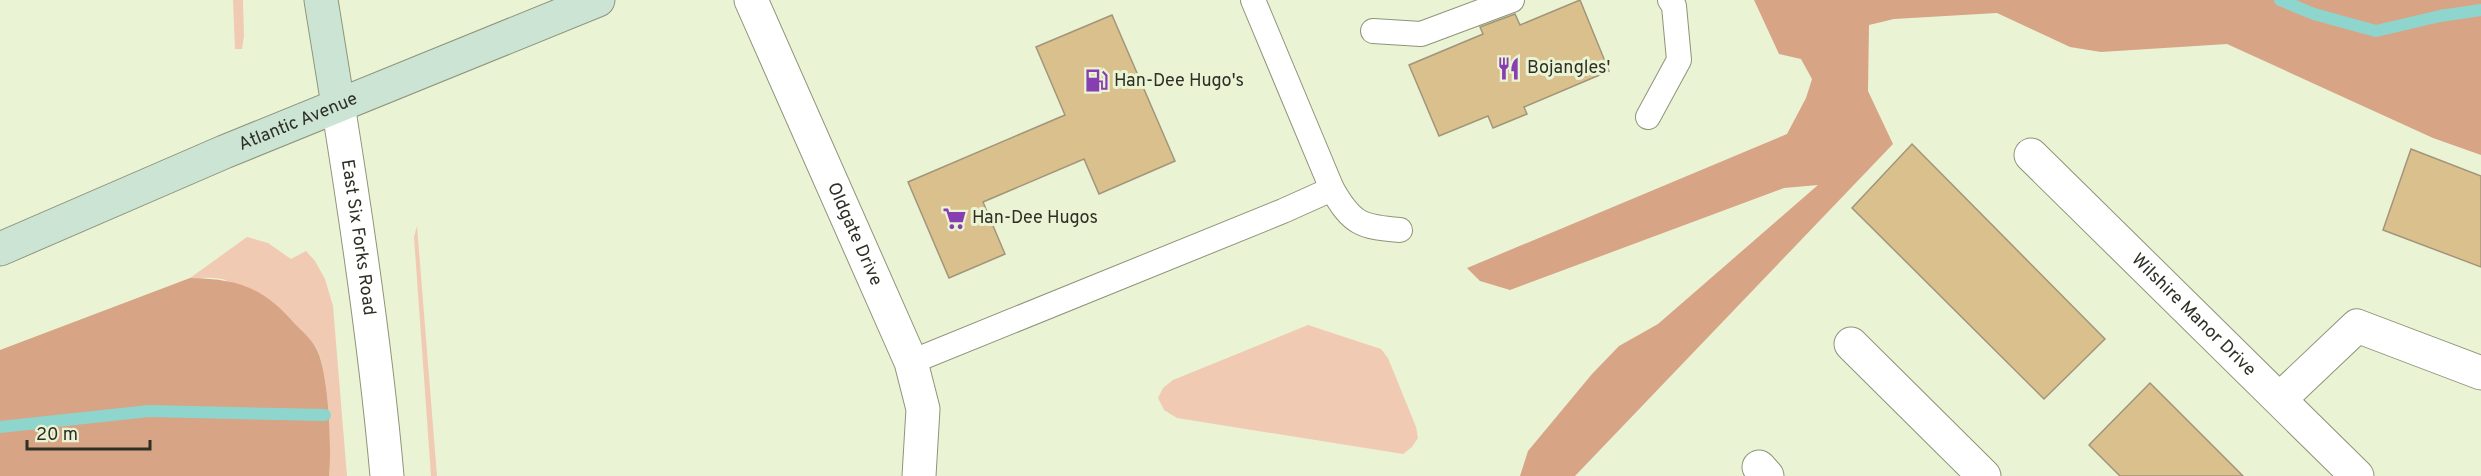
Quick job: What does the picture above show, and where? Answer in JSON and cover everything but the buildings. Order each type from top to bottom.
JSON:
[{"type":"main road","name":"East Six Forks Road","points":[[321,0],[338,105]]},
{"type":"main road","name":"Atlantic Avenue","points":[[0,249],[224,152],[598,0]]},
{"type":"street","name":"Oldgate Drive","points":[[751,0],[911,362],[923,409],[919,476]]},
{"type":"street","name":"East Six Forks Road","points":[[338,105],[374,345],[387,476]]},
{"type":"street","name":"Wilshire Manor Drive","points":[[2031,155],[2356,476]]},
{"type":"street","points":[[2280,399],[2357,326],[2481,373]]},
{"type":"street","points":[[1851,344],[1984,476]]},
{"type":"lane","points":[[1253,0],[1332,189],[1351,218],[1370,228],[1400,230]]},
{"type":"lane","points":[[1373,31],[1421,34],[1512,0]]},
{"type":"lane","points":[[1648,117],[1679,60],[1674,6],[1670,0]]},
{"type":"lane","points":[[911,362],[1332,189]]},
{"type":"shaded area","points":[[233,0],[243,0],[242,49],[235,49]]},
{"type":"shaded area","points":[[1754,0],[2481,0],[2481,155],[2433,138],[2227,44],[2101,52],[2070,47],[1997,13],[1894,19],[1869,25],[1868,91],[1893,144],[1575,476],[1520,476],[1528,451],[1592,374],[1619,346],[1658,324],[1818,185],[1784,188],[1510,290],[1480,281],[1467,268],[1787,134],[1806,98],[1812,79],[1801,59],[1779,54]]},
{"type":"shaded area","points":[[417,226],[437,476],[431,476],[414,237]]},
{"type":"shaded area","points":[[247,237],[268,243],[291,259],[306,251],[315,261],[325,279],[333,306],[347,476],[329,476],[329,411],[317,349],[288,322],[230,282],[218,278],[190,278]]},
{"type":"shaded area","points":[[190,278],[236,283],[260,293],[283,311],[314,345],[320,359],[327,391],[330,430],[329,476],[0,476],[0,350]]},
{"type":"shaded area","points":[[1308,325],[1381,349],[1388,358],[1416,427],[1418,438],[1412,447],[1403,454],[1177,418],[1164,410],[1158,398],[1163,388],[1173,380]]},
{"type":"waterway","points":[[2280,0],[2314,14],[2376,31],[2440,16],[2481,10]]},
{"type":"waterway","points":[[0,427],[149,411],[325,415]]},
{"type":"place","name":"Bojangles'","points":[[1509,68]]},
{"type":"place","name":"Han-Dee Hugo's","points":[[1096,81]]},
{"type":"place","name":"Han-Dee Hugos","points":[[954,218]]}]
